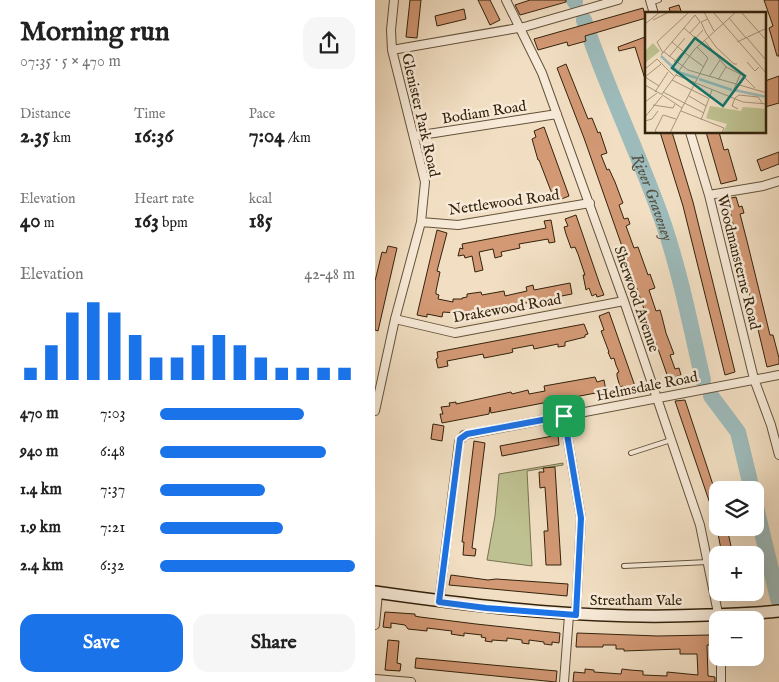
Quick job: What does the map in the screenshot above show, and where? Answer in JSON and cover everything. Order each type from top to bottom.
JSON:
[{"type":"main road","name":"Streatham Vale","points":[[377,592],[439,602],[573,615],[709,617]]},
{"type":"main road","name":"Streatham Vale","points":[[764,612],[779,611]]},
{"type":"street","name":"Glenister Park Road","points":[[375,411],[395,319],[421,222],[425,182],[392,50],[391,30],[394,0]]},
{"type":"street","name":"Sherwood Avenue","points":[[506,0],[542,74],[624,301],[700,525],[718,611]]},
{"type":"street","points":[[392,50],[519,28],[618,0]]},
{"type":"street","name":"Bodiam Road","points":[[415,136],[557,114]]},
{"type":"street","name":"Woodmansterne Road","points":[[691,134],[709,195],[754,379],[771,425],[779,455]]},
{"type":"street","points":[[709,195],[763,186],[779,181]]},
{"type":"street","name":"Nettlewood Road","points":[[421,222],[458,225],[590,203]]},
{"type":"street","name":"Drakewood Road","points":[[395,319],[455,333],[624,301]]},
{"type":"street","name":"Helmsdale Road","points":[[439,602],[461,437],[467,434],[779,375]]},
{"type":"street","points":[[564,416],[581,518],[573,615],[564,682]]},
{"type":"street","points":[[375,625],[377,592]]},
{"type":"street","points":[[721,666],[721,682]]},
{"type":"street","points":[[375,678],[411,682]]},
{"type":"lane","points":[[650,1],[659,0]]},
{"type":"lane","points":[[631,453],[671,440]]},
{"type":"lane","points":[[624,566],[708,562]]},
{"type":"green space","points":[[563,463],[563,465],[527,471],[532,566],[487,560],[495,516],[499,474]]},
{"type":"building","points":[[410,0],[421,0],[417,38],[406,37]]},
{"type":"building","points":[[478,0],[490,0],[500,20],[490,25]]},
{"type":"building","points":[[530,0],[566,0],[566,2],[520,15],[515,5]]},
{"type":"building","points":[[764,0],[779,0],[779,56],[777,56],[769,28],[773,26]]},
{"type":"building","points":[[679,5],[681,12],[670,12],[669,8]]},
{"type":"building","points":[[643,8],[645,15],[645,18],[585,36],[586,41],[568,46],[567,42],[538,50],[534,39]]},
{"type":"building","points":[[464,9],[466,19],[437,26],[435,16]]},
{"type":"building","points":[[645,37],[645,79],[635,47],[619,51],[618,47]]},
{"type":"building","points":[[566,64],[588,119],[592,118],[598,133],[600,132],[607,153],[601,155],[623,203],[619,205],[624,219],[628,218],[630,224],[626,226],[634,248],[638,247],[655,288],[649,290],[656,311],[660,310],[674,354],[670,355],[675,369],[679,368],[681,375],[677,376],[680,383],[671,386],[584,138],[557,68]]},
{"type":"building","points":[[779,76],[779,103],[767,106],[767,80]]},
{"type":"building","points":[[544,127],[569,196],[559,200],[558,198],[554,199],[538,160],[532,139],[536,137],[534,131]]},
{"type":"building","points":[[661,134],[673,134],[693,202],[735,372],[725,375],[683,206]]},
{"type":"building","points":[[707,134],[720,134],[724,150],[728,149],[737,180],[721,184]]},
{"type":"building","points":[[779,152],[779,164],[761,171],[757,160]]},
{"type":"building","points":[[736,197],[739,207],[742,206],[744,213],[740,214],[770,335],[773,335],[779,358],[779,364],[767,367],[727,199]]},
{"type":"building","points":[[576,215],[604,295],[597,297],[596,294],[592,296],[589,288],[586,290],[583,275],[585,275],[578,254],[575,247],[571,248],[566,234],[564,227],[568,226],[565,219]]},
{"type":"building","points":[[551,220],[555,242],[549,243],[548,239],[519,244],[520,248],[501,252],[502,256],[495,258],[493,249],[479,252],[483,270],[475,272],[472,256],[465,258],[464,255],[458,256],[460,248],[463,249],[462,244],[546,228],[544,221]]},
{"type":"building","points":[[437,230],[447,233],[437,271],[440,272],[436,291],[436,294],[439,295],[438,299],[453,302],[453,299],[467,297],[467,294],[481,292],[482,295],[504,291],[505,296],[527,291],[526,287],[533,285],[534,290],[570,283],[572,294],[469,314],[443,312],[442,317],[427,314],[427,317],[417,315]]},
{"type":"building","points":[[388,246],[397,248],[378,331],[375,330],[375,281],[382,252],[386,253]]},
{"type":"building","points":[[609,312],[637,393],[626,395],[623,386],[620,387],[617,376],[619,372],[614,358],[611,359],[601,331],[604,330],[599,316]]},
{"type":"building","points":[[584,324],[588,334],[585,337],[565,342],[565,346],[558,347],[558,344],[534,349],[533,345],[512,349],[513,352],[510,353],[484,358],[483,354],[447,361],[448,366],[438,368],[437,352]]},
{"type":"building","points":[[595,377],[597,382],[604,380],[606,391],[491,413],[490,407],[489,414],[442,423],[440,414],[443,414],[441,407],[450,406],[449,403],[456,402],[456,404],[528,390],[529,394],[545,391],[544,386]]},
{"type":"building","points":[[685,400],[712,481],[709,481],[709,501],[675,401]]},
{"type":"building","points":[[433,424],[444,426],[442,441],[431,439]]},
{"type":"building","points":[[558,435],[559,445],[502,456],[500,446]]},
{"type":"building","points":[[474,441],[485,443],[472,548],[476,549],[475,556],[463,555],[464,542],[462,542]]},
{"type":"building","points":[[555,467],[561,565],[546,565],[544,531],[548,531],[545,487],[540,488],[539,472],[544,472],[543,468]]},
{"type":"building","points":[[718,536],[729,536],[731,546],[720,546]]},
{"type":"building","points":[[451,575],[488,580],[568,584],[567,596],[449,585]]},
{"type":"building","points":[[385,612],[415,614],[415,616],[420,617],[560,633],[559,643],[552,642],[552,645],[529,640],[529,644],[522,643],[522,640],[507,638],[507,641],[492,640],[492,642],[485,641],[486,638],[481,637],[482,635],[464,633],[464,636],[451,634],[452,631],[427,628],[427,631],[408,629],[405,625],[391,623],[391,628],[383,627]]},
{"type":"building","points":[[577,633],[658,636],[709,635],[709,645],[707,645],[708,676],[715,677],[715,682],[573,682],[574,672],[585,673],[585,669],[594,670],[594,672],[621,674],[622,669],[643,671],[643,675],[667,676],[667,672],[698,675],[697,654],[680,654],[680,649],[624,651],[624,649],[616,649],[616,645],[576,647]]},
{"type":"building","points":[[388,640],[399,641],[397,663],[401,664],[400,671],[385,670]]},
{"type":"building","points":[[416,658],[557,671],[556,682],[415,668]]},
{"type":"waterway","name":"River Graveney","points":[[584,20],[664,225],[681,283],[703,380]]},
{"type":"waterway","name":"River Graveney","points":[[711,396],[738,432],[750,481]]},
{"type":"waterway","name":"River Graveney","points":[[763,536],[778,599]]},
{"type":"route","points":[[564,416],[581,518],[576,615],[486,608],[439,602],[458,448],[461,437],[467,434],[564,416]]}]
